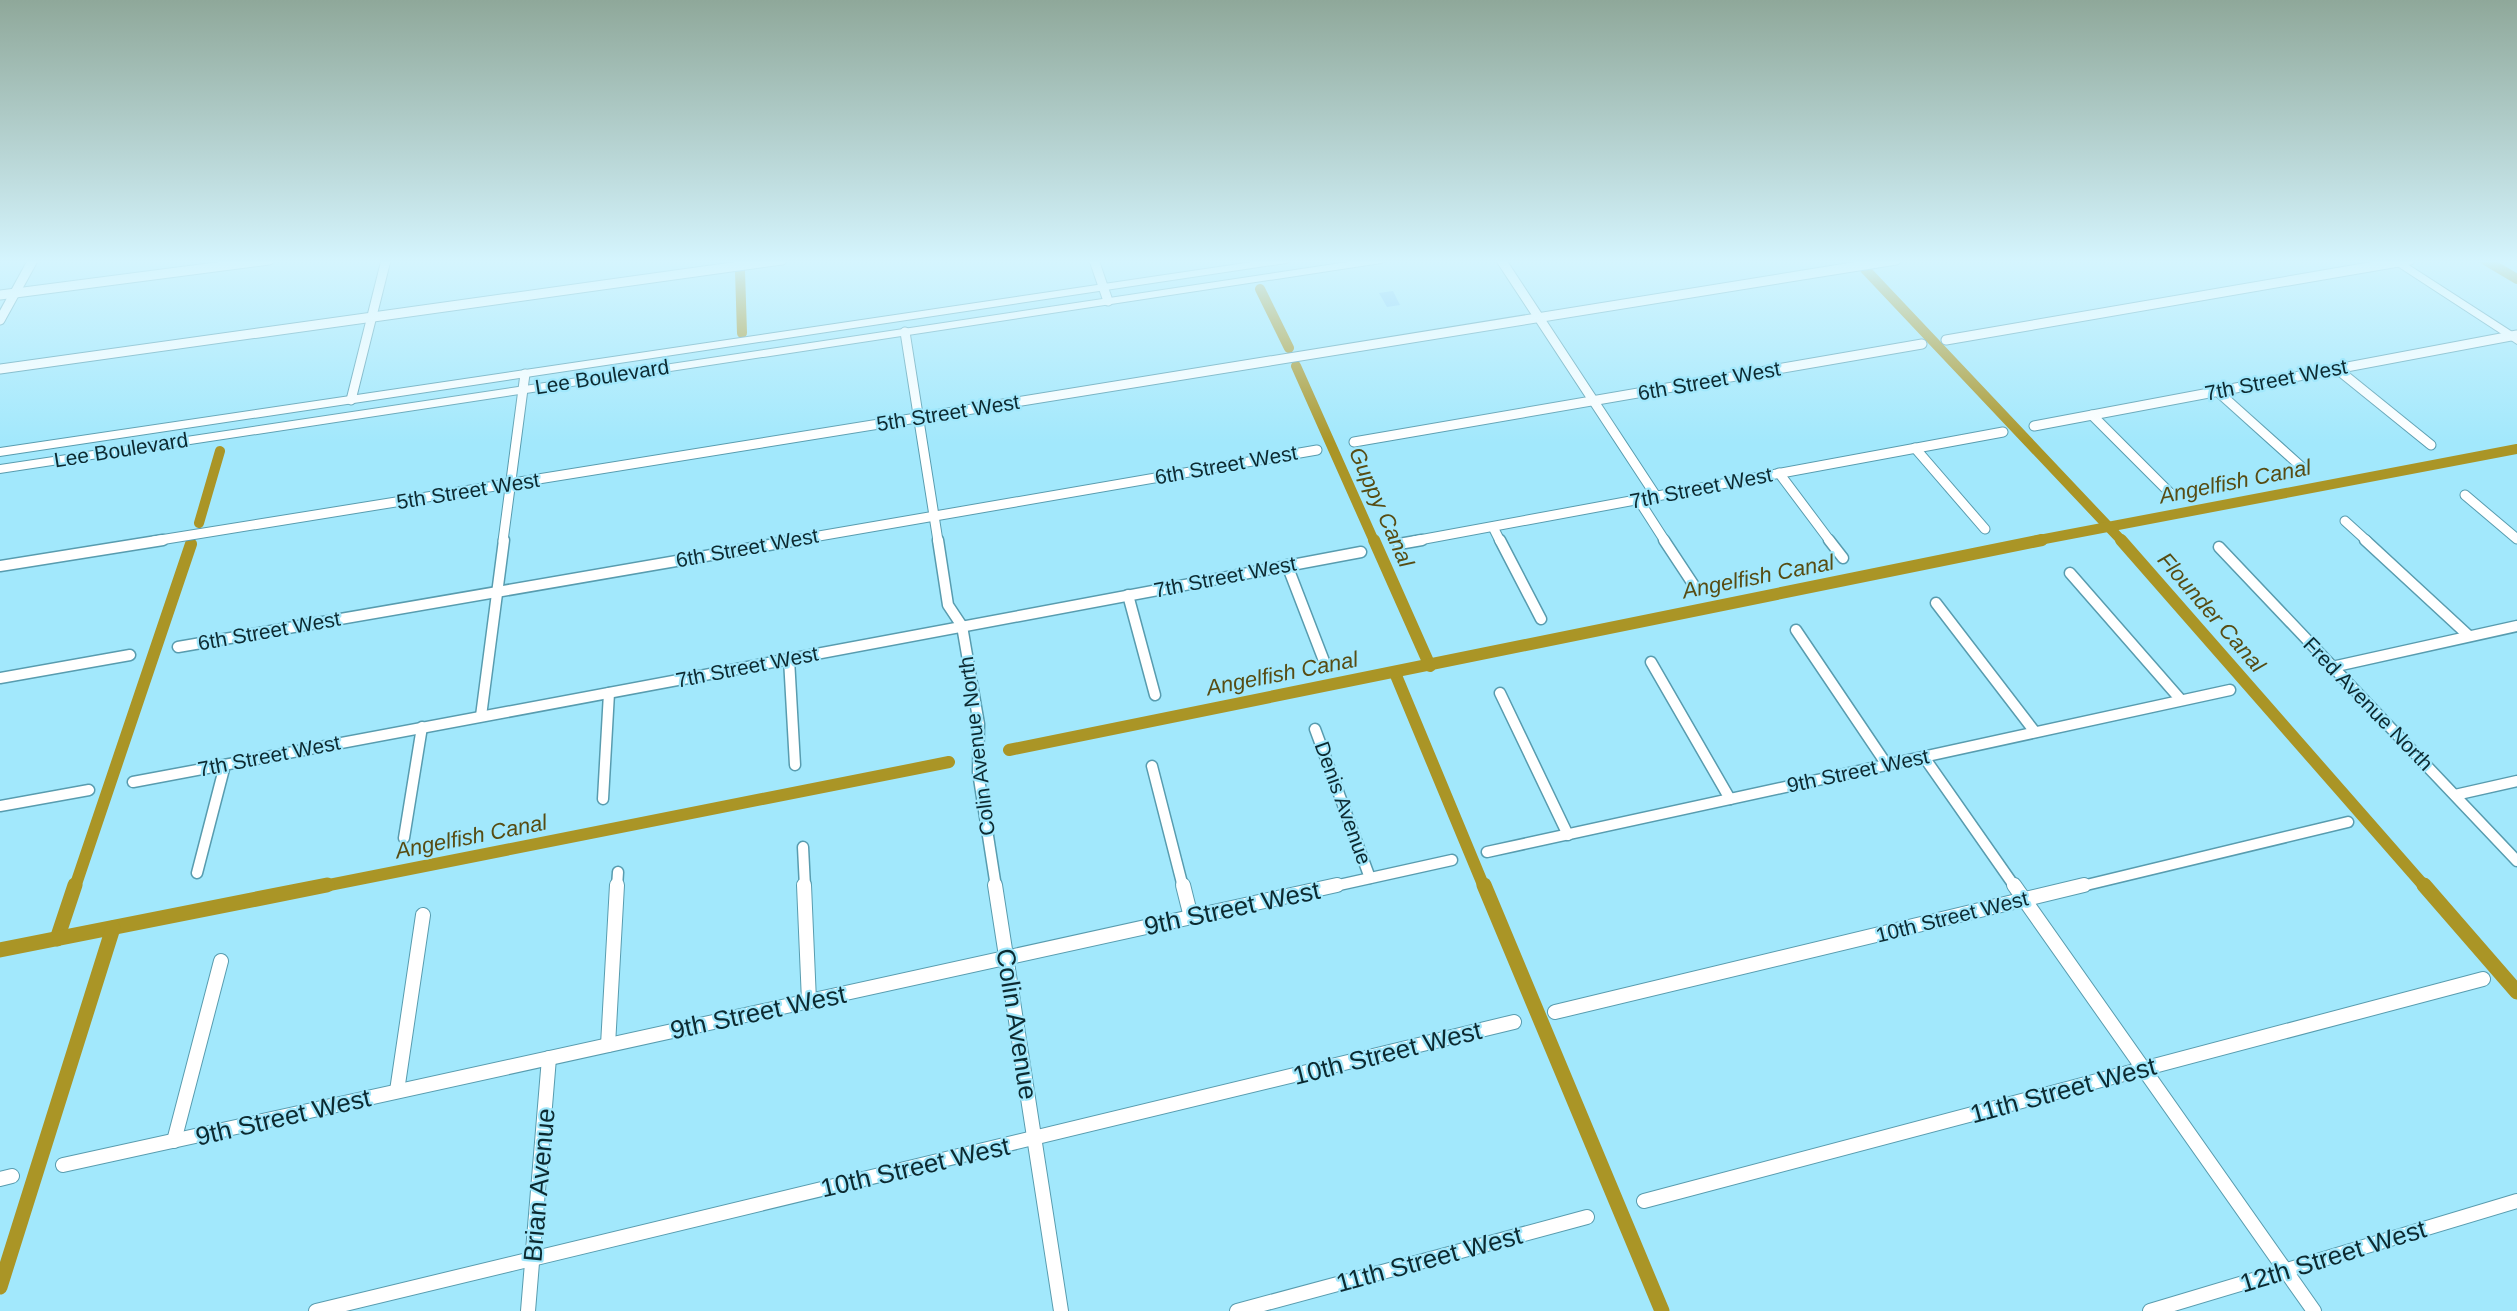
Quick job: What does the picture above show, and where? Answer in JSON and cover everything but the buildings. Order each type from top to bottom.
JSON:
[{"type":"main road","name":"Lee Boulevard","points":[[0,452],[876,321]]},
{"type":"main road","points":[[905,332],[922,323],[934,321]]},
{"type":"main road","name":"Lee Boulevard","points":[[0,469],[976,321]]},
{"type":"main road","points":[[2491,321],[2515,337]]},
{"type":"main road","points":[[166,443],[180,435],[329,411],[351,400]]},
{"type":"street","points":[[0,369],[342,321]]},
{"type":"street","points":[[351,400],[371,321]]},
{"type":"street","name":"5th Street West","points":[[0,566],[1513,321]]},
{"type":"street","points":[[1542,321],[1656,496]]},
{"type":"street","points":[[1946,340],[2053,321]]},
{"type":"street","name":"Colin Avenue North","points":[[905,332],[948,605],[962,626],[979,724],[978,772],[994,879]]},
{"type":"street","name":"7th Street West","points":[[2034,426],[2515,337]]},
{"type":"street","name":"6th Street West","points":[[1354,442],[1922,344]]},
{"type":"street","points":[[2337,369],[2432,445]]},
{"type":"street","points":[[481,716],[525,374]]},
{"type":"street","points":[[2217,391],[2305,470]]},
{"type":"street","points":[[2092,415],[2172,495]]},
{"type":"street","name":"7th Street West","points":[[1399,544],[2003,432]]},
{"type":"street","points":[[1915,448],[1985,529]]},
{"type":"street","name":"6th Street West","points":[[178,647],[1317,450]]},
{"type":"street","points":[[1779,473],[1843,558]]},
{"type":"street","points":[[2465,495],[2517,539]]},
{"type":"street","points":[[1638,500],[1695,587]]},
{"type":"street","points":[[2345,521],[2469,636]]},
{"type":"street","points":[[1493,527],[1541,619]]},
{"type":"street","name":"Fred Avenue North","points":[[2220,547],[2517,861]]},
{"type":"street","name":"7th Street West","points":[[133,782],[1361,552]]},
{"type":"street","points":[[1287,565],[1324,661]]},
{"type":"street","points":[[2070,573],[2181,700]]},
{"type":"street","points":[[1128,595],[1155,695]]},
{"type":"street","points":[[1936,603],[2035,732]]},
{"type":"street","points":[[2332,667],[2517,626]]},
{"type":"street","points":[[1796,630],[1887,765]]},
{"type":"street","points":[[0,678],[130,655]]},
{"type":"street","points":[[789,659],[795,765]]},
{"type":"street","points":[[1651,662],[1730,799]]},
{"type":"street","name":"9th Street West","points":[[1487,852],[2230,690]]},
{"type":"street","points":[[603,799],[609,693]]},
{"type":"street","points":[[1500,693],[1568,835]]},
{"type":"street","points":[[404,838],[422,727]]},
{"type":"street","name":"Denis Avenue","points":[[1316,729],[1370,878]]},
{"type":"street","points":[[1924,757],[2314,1311]]},
{"type":"street","points":[[197,873],[225,765]]},
{"type":"street","points":[[1152,766],[1191,917]]},
{"type":"street","points":[[2455,795],[2517,781]]},
{"type":"street","points":[[0,806],[89,790]]},
{"type":"street","name":"10th Street West","points":[[1555,1012],[2348,822]]},
{"type":"street","points":[[803,848],[809,1001]]},
{"type":"street","name":"9th Street West","points":[[63,1165],[1452,860]]},
{"type":"street","points":[[608,1045],[618,872]]},
{"type":"street","name":"Colin Avenue","points":[[994,879],[1061,1311]]},
{"type":"street","points":[[397,1091],[423,915]]},
{"type":"street","points":[[174,1141],[221,961]]},
{"type":"street","name":"11th Street West","points":[[1644,1201],[2483,979]]},
{"type":"street","name":"10th Street West","points":[[315,1311],[1514,1022]]},
{"type":"street","name":"Brian Avenue","points":[[528,1311],[549,1058]]},
{"type":"street","name":"12th Street West","points":[[2150,1311],[2517,1201]]},
{"type":"street","name":"11th Street West","points":[[1237,1311],[1587,1217]]},
{"type":"waterway","points":[[742,321],[742,333]]},
{"type":"waterway","name":"Guppy Canal","points":[[1276,321],[1289,348]]},
{"type":"waterway","name":"Flounder Canal","points":[[1914,321],[2109,527]]},
{"type":"waterway","name":"Guppy Canal","points":[[1296,366],[1374,541]]},
{"type":"waterway","name":"Angelfish Canal","points":[[2109,527],[2517,449]]},
{"type":"waterway","points":[[199,523],[220,451]]},
{"type":"waterway","name":"Angelfish Canal","points":[[2034,541],[2109,527]]},
{"type":"waterway","name":"Flounder Canal","points":[[2109,527],[2122,541]]},
{"type":"waterway","name":"Guppy Canal","points":[[1374,540],[1429,665]]},
{"type":"waterway","name":"Angelfish Canal","points":[[1429,665],[2042,540]]},
{"type":"waterway","name":"Flounder Canal","points":[[2121,540],[2425,887]]},
{"type":"waterway","points":[[75,887],[191,544]]},
{"type":"waterway","name":"Angelfish Canal","points":[[1009,750],[1429,665]]},
{"type":"waterway","points":[[1395,673],[1484,887]]},
{"type":"waterway","name":"Angelfish Canal","points":[[319,887],[949,762]]},
{"type":"waterway","points":[[57,939],[75,885]]},
{"type":"waterway","name":"Angelfish Canal","points":[[57,939],[327,885]]},
{"type":"waterway","points":[[1484,885],[1662,1311]]},
{"type":"waterway","name":"Flounder Canal","points":[[2424,885],[2517,992]]},
{"type":"waterway","points":[[0,1287],[113,928]]},
{"type":"waterway","name":"Angelfish Canal","points":[[0,950],[57,939]]}]
